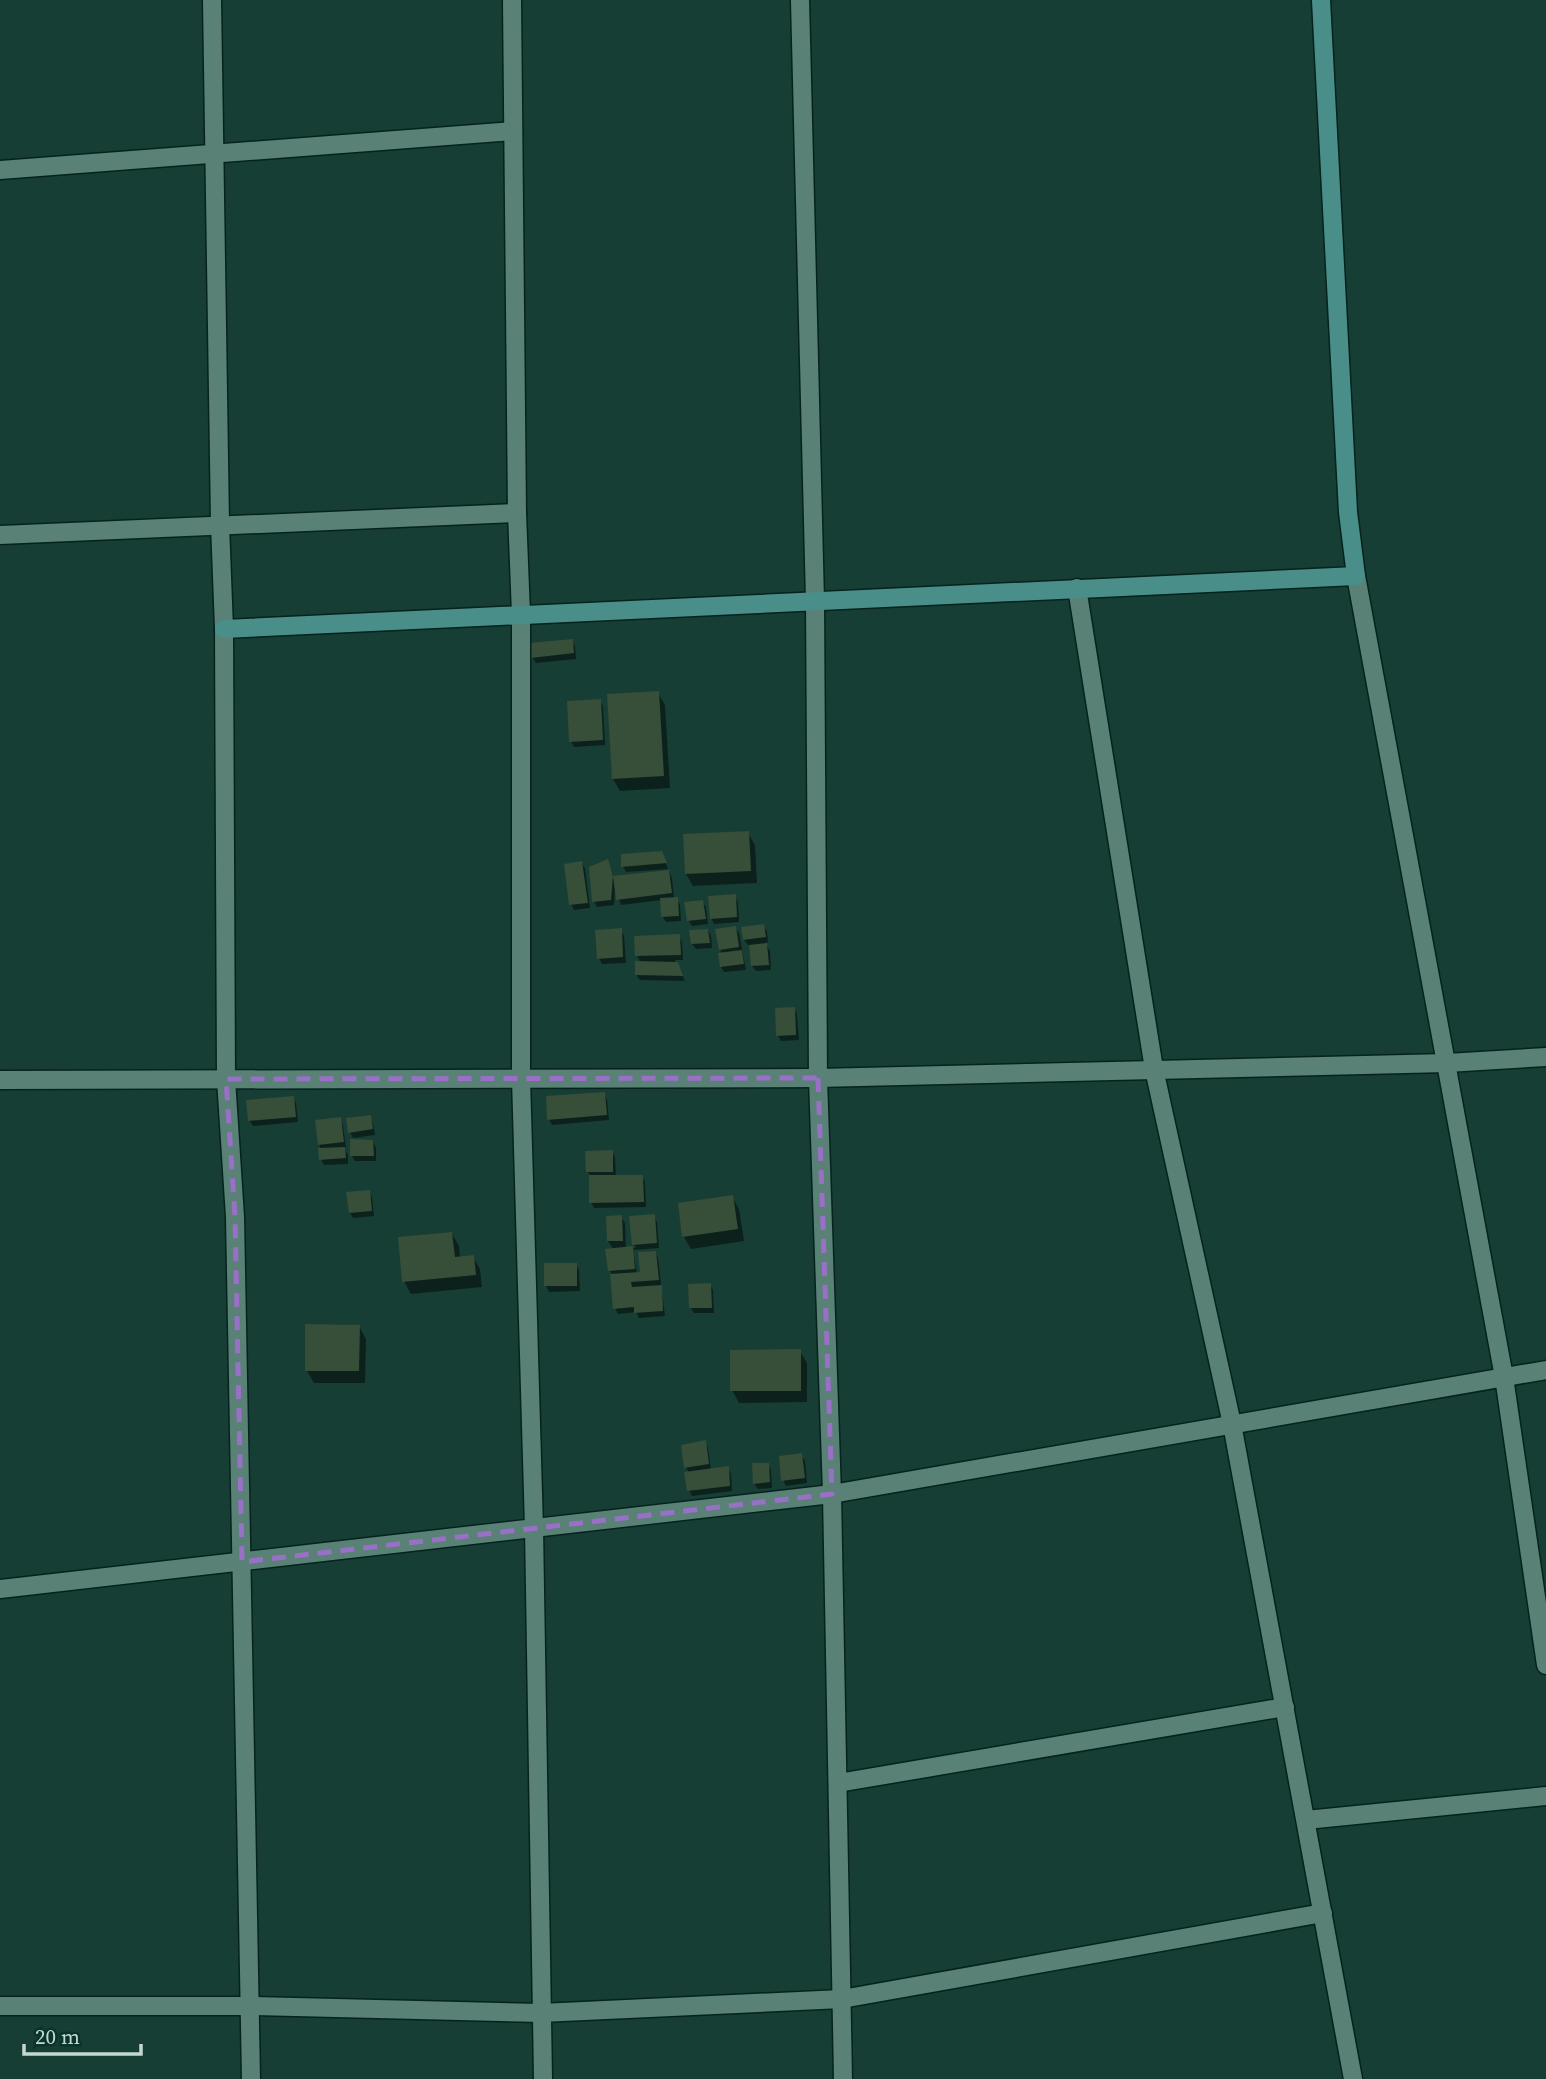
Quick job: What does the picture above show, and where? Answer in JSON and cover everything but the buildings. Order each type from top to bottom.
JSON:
[{"type":"street","points":[[212,0],[224,629],[226,1079],[235,1217],[251,2079]]},
{"type":"street","points":[[512,0],[520,614],[522,1078],[534,1528],[543,2079]]},
{"type":"street","points":[[800,0],[815,601],[818,1078],[832,1494],[843,2079]]},
{"type":"street","points":[[1321,0],[1348,512],[1356,576],[1504,1377],[1546,1665]]},
{"type":"street","points":[[0,170],[513,131]]},
{"type":"street","points":[[0,535],[517,513]]},
{"type":"street","points":[[224,629],[1356,576]]},
{"type":"street","points":[[1077,588],[1154,1069],[1232,1424],[1353,2079]]},
{"type":"street","points":[[0,1080],[818,1078],[1447,1063],[1546,1057]]},
{"type":"street","points":[[0,1589],[832,1494],[1546,1370]]},
{"type":"street","points":[[838,1783],[1285,1707]]},
{"type":"street","points":[[1306,1820],[1546,1796]]},
{"type":"street","points":[[0,2006],[250,2006],[541,2013],[842,1999],[1323,1913]]},
{"type":"highlighted area","points":[[818,1078],[832,1494],[242,1562],[235,1217],[226,1079]]}]
